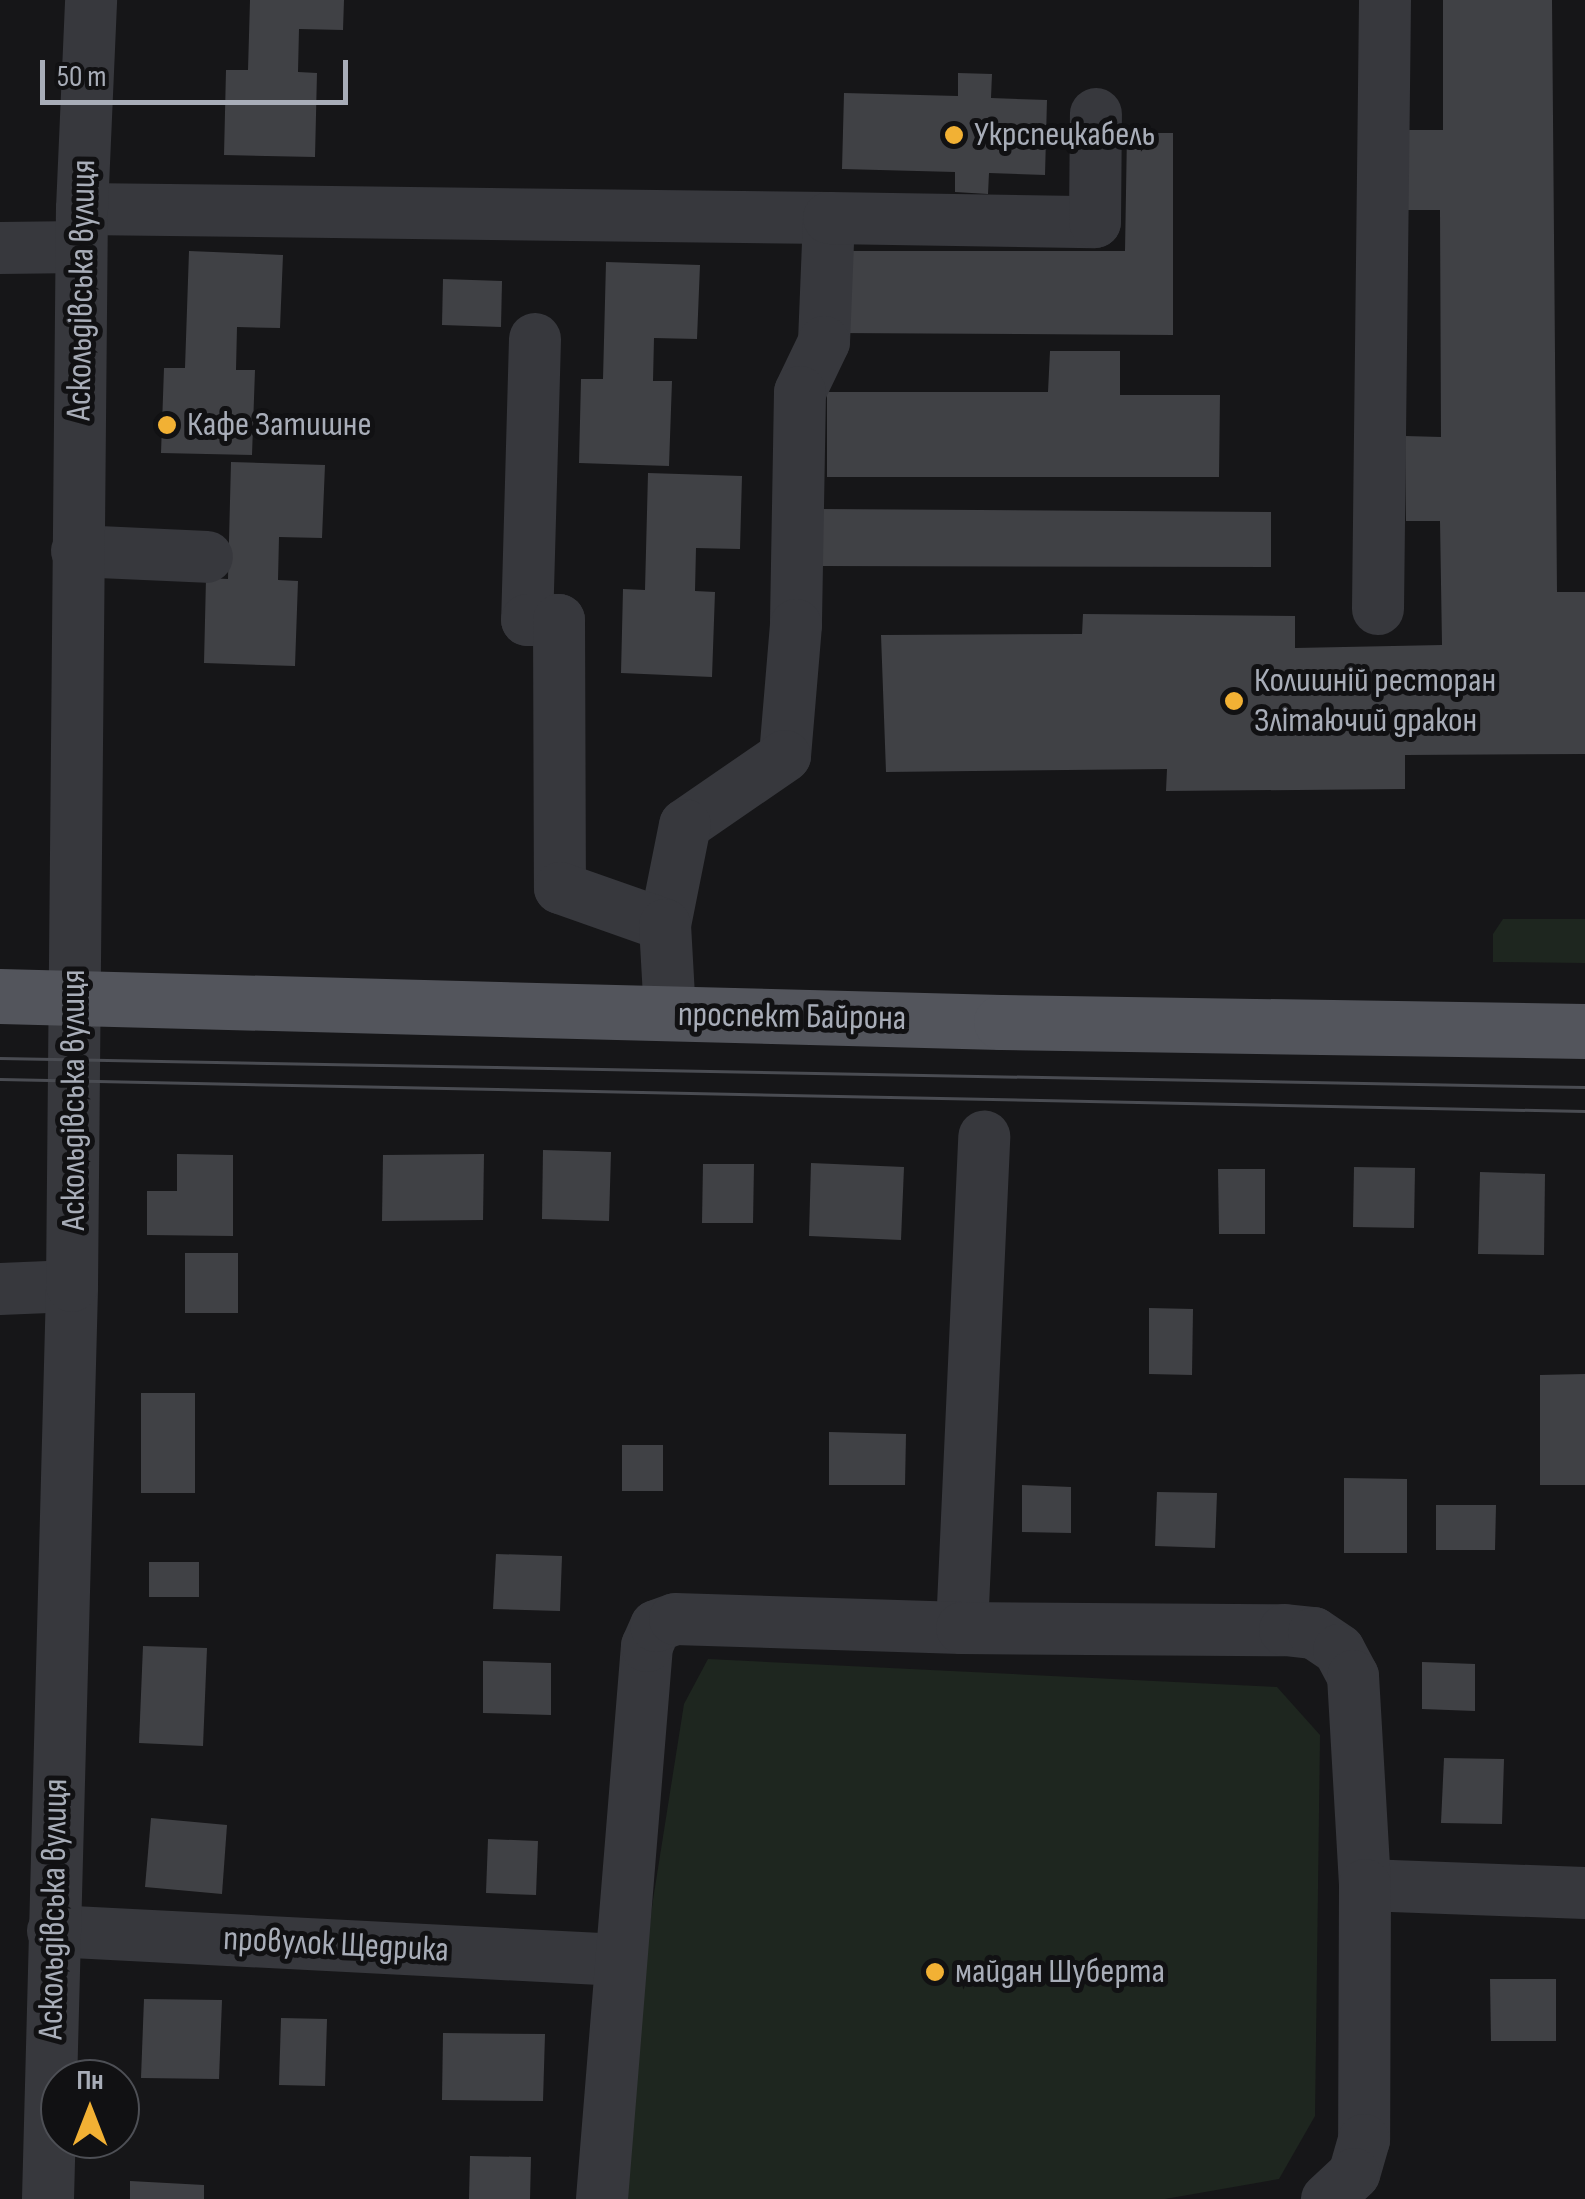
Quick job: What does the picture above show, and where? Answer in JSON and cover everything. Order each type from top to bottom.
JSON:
[{"type":"main road","name":"проспект Байрона","points":[[0,996],[670,1014],[1585,1031]]},
{"type":"street","name":"Аскольдівська вулиця","points":[[48,2199],[72,1286],[82,228],[88,0]]},
{"type":"street","points":[[1378,609],[1384,0]]},
{"type":"street","points":[[0,248],[82,228],[829,218],[1095,222],[1096,114]]},
{"type":"street","points":[[670,1014],[666,926],[685,825],[785,756],[796,625],[800,392],[824,342],[829,218]]},
{"type":"street","points":[[534,339],[527,620],[559,620],[560,888],[666,926]]},
{"type":"street","points":[[78,551],[208,557]]},
{"type":"street","points":[[962,1628],[984,1136]]},
{"type":"street","points":[[0,1289],[72,1286]]},
{"type":"street","points":[[602,2199],[647,1646],[656,1626],[675,1619],[1314,1633],[1339,1650],[1354,1676],[1366,1885],[1364,2140],[1354,2174],[1327,2199]]},
{"type":"street","points":[[1366,1885],[1585,1893]]},
{"type":"street","name":"провулок Щедрика","points":[[53,1930],[620,1960]]},
{"type":"shaded area","points":[[1503,919],[1585,919],[1585,963],[1493,962],[1493,934]]},
{"type":"shaded area","points":[[708,1659],[1277,1687],[1320,1735],[1315,2116],[1279,2179],[1165,2199],[626,2199],[624,2126],[653,1900],[684,1704]]},
{"type":"building","points":[[250,0],[344,0],[343,30],[299,29],[298,72],[317,73],[315,157],[224,155],[226,70],[248,70]]},
{"type":"building","points":[[1443,0],[1552,0],[1557,592],[1585,592],[1585,754],[1405,755],[1405,789],[1166,791],[1167,769],[886,772],[881,635],[1082,634],[1083,614],[1295,616],[1295,648],[1442,645],[1440,521],[1406,521],[1405,436],[1441,437],[1440,210],[1399,210],[1399,130],[1443,130]]},
{"type":"building","points":[[958,73],[992,74],[991,98],[1047,100],[1045,175],[989,173],[988,194],[955,192],[955,172],[842,169],[844,93],[958,96]]},
{"type":"building","points":[[1127,133],[1173,133],[1173,335],[836,333],[837,251],[1125,251]]},
{"type":"building","points":[[189,251],[283,255],[280,328],[237,327],[236,370],[255,370],[252,455],[161,453],[164,368],[185,368]]},
{"type":"building","points":[[606,262],[700,265],[697,339],[654,338],[653,381],[672,381],[669,466],[579,463],[581,379],[603,379]]},
{"type":"building","points":[[443,279],[502,281],[501,327],[442,325]]},
{"type":"building","points":[[1050,351],[1120,351],[1120,395],[1220,395],[1219,477],[827,477],[827,392],[1048,392]]},
{"type":"building","points":[[231,462],[325,465],[322,538],[279,537],[278,580],[298,581],[295,666],[204,663],[206,578],[228,579]]},
{"type":"building","points":[[648,473],[742,476],[740,549],[696,548],[695,591],[715,592],[712,677],[621,673],[623,589],[645,590]]},
{"type":"building","points":[[822,509],[1271,512],[1271,567],[822,566]]},
{"type":"building","points":[[543,1150],[611,1152],[609,1221],[542,1219]]},
{"type":"building","points":[[177,1154],[233,1155],[233,1236],[147,1235],[147,1191],[177,1191]]},
{"type":"building","points":[[484,1154],[483,1220],[382,1221],[383,1155]]},
{"type":"building","points":[[811,1163],[904,1167],[901,1240],[809,1236]]},
{"type":"building","points":[[703,1164],[754,1164],[753,1223],[702,1223]]},
{"type":"building","points":[[1354,1167],[1415,1168],[1414,1228],[1353,1227]]},
{"type":"building","points":[[1218,1169],[1265,1169],[1265,1234],[1219,1234]]},
{"type":"building","points":[[1480,1172],[1545,1174],[1544,1255],[1478,1254]]},
{"type":"building","points":[[185,1253],[238,1253],[238,1313],[185,1313]]},
{"type":"building","points":[[1149,1308],[1193,1309],[1192,1375],[1149,1374]]},
{"type":"building","points":[[1585,1374],[1585,1485],[1540,1485],[1540,1375]]},
{"type":"building","points":[[141,1393],[195,1393],[195,1493],[141,1493]]},
{"type":"building","points":[[829,1432],[906,1434],[905,1485],[829,1485]]},
{"type":"building","points":[[622,1445],[663,1445],[663,1491],[622,1491]]},
{"type":"building","points":[[1344,1478],[1407,1479],[1407,1553],[1344,1553]]},
{"type":"building","points":[[1022,1485],[1071,1487],[1071,1533],[1022,1532]]},
{"type":"building","points":[[1157,1492],[1217,1493],[1215,1548],[1155,1546]]},
{"type":"building","points":[[1436,1505],[1496,1505],[1495,1550],[1436,1550]]},
{"type":"building","points":[[496,1554],[562,1556],[560,1611],[493,1609]]},
{"type":"building","points":[[149,1562],[199,1562],[199,1597],[149,1597]]},
{"type":"building","points":[[143,1646],[207,1648],[203,1746],[139,1743]]},
{"type":"building","points":[[483,1661],[551,1663],[551,1715],[483,1713]]},
{"type":"building","points":[[1422,1662],[1475,1664],[1475,1711],[1422,1709]]},
{"type":"building","points":[[1444,1758],[1504,1759],[1502,1824],[1441,1823]]},
{"type":"building","points":[[151,1818],[227,1825],[222,1894],[145,1887]]},
{"type":"building","points":[[488,1839],[538,1841],[536,1895],[486,1893]]},
{"type":"building","points":[[1490,1979],[1556,1979],[1556,2041],[1491,2041]]},
{"type":"building","points":[[144,1999],[222,2000],[219,2079],[141,2078]]},
{"type":"building","points":[[281,2018],[327,2019],[325,2086],[279,2085]]},
{"type":"building","points":[[443,2033],[545,2034],[543,2101],[442,2100]]},
{"type":"building","points":[[470,2156],[531,2157],[530,2199],[469,2199]]},
{"type":"building","points":[[130,2181],[204,2185],[204,2199],[130,2199]]},
{"type":"tram line","points":[[0,1058],[1585,1087]]},
{"type":"tram line","points":[[0,1079],[1585,1111]]},
{"type":"place","name":"Укрспецкабель","points":[[954,135]]},
{"type":"place","name":"Кафе Затишне","points":[[167,425]]},
{"type":"place","name":"Колишній ресторан Злітаючий дракон","points":[[1234,701]]},
{"type":"place","name":"майдан Шуберта","points":[[935,1972]]}]
